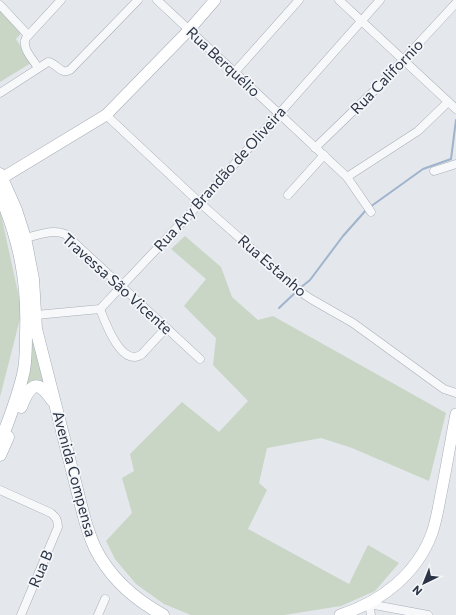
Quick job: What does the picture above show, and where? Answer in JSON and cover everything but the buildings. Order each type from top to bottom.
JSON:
[{"type":"main road","name":"Avenida Compensa","points":[[1,176],[16,210],[25,238],[33,279],[36,329],[83,513],[95,548],[108,569],[129,592],[162,615]]},
{"type":"main road","points":[[0,195],[21,256],[27,308],[24,369],[16,402],[0,442]]},
{"type":"main road","points":[[0,455],[27,392],[31,387],[37,386],[42,388],[55,404]]},
{"type":"street","points":[[38,68],[24,44],[24,41],[60,0]]},
{"type":"street","points":[[0,93],[49,62],[63,71],[66,72],[70,70],[138,0]]},
{"type":"street","name":"Rua Berquélio","points":[[157,0],[347,177],[370,212]]},
{"type":"street","points":[[1,176],[106,115],[189,30],[215,0]]},
{"type":"street","points":[[234,73],[299,0]]},
{"type":"street","points":[[339,0],[456,109]]},
{"type":"street","name":"Rua Ary Brandão de Oliveira","points":[[100,309],[200,203],[380,0]]},
{"type":"street","name":"Rua Californio","points":[[315,148],[404,60],[456,4]]},
{"type":"street","points":[[0,5],[28,35]]},
{"type":"street","points":[[347,177],[418,131],[448,102]]},
{"type":"street","name":"Rua Estanho","points":[[106,115],[200,203],[311,299],[353,323],[436,384],[444,389],[456,393]]},
{"type":"street","points":[[288,195],[324,155]]},
{"type":"street","points":[[434,171],[456,164]]},
{"type":"street","name":"Travessa São Vicente","points":[[25,238],[52,231],[65,234],[200,359]]},
{"type":"street","points":[[36,315],[100,309],[116,344],[132,357],[142,354],[166,328]]},
{"type":"street","points":[[370,609],[410,570],[421,555],[432,534],[436,521],[456,414]]},
{"type":"street","name":"Rua B","points":[[1,492],[51,513],[56,517],[58,522],[58,527],[21,615]]},
{"type":"street","points":[[98,615],[105,599]]},
{"type":"street","points":[[340,615],[370,609],[428,615]]},
{"type":"green space","points":[[0,6],[24,30],[16,39],[31,63],[0,82]]},
{"type":"green space","points":[[0,210],[22,311],[0,397]]},
{"type":"green space","points":[[185,236],[221,267],[232,297],[258,320],[273,316],[446,413],[429,481],[352,448],[321,438],[267,448],[259,483],[267,490],[248,529],[349,584],[368,545],[399,563],[375,591],[341,606],[284,615],[191,615],[164,604],[136,584],[115,559],[106,541],[132,513],[122,478],[134,471],[130,454],[182,402],[219,432],[248,401],[213,365],[216,338],[184,306],[206,279],[171,249]]},
{"type":"green space","points":[[34,335],[47,389],[43,386],[17,409]]},
{"type":"waterway","points":[[370,207],[423,169],[451,159],[456,120]]},
{"type":"waterway","points":[[300,288],[310,280],[343,236],[367,209]]},
{"type":"waterway","points":[[279,308],[297,291]]}]
